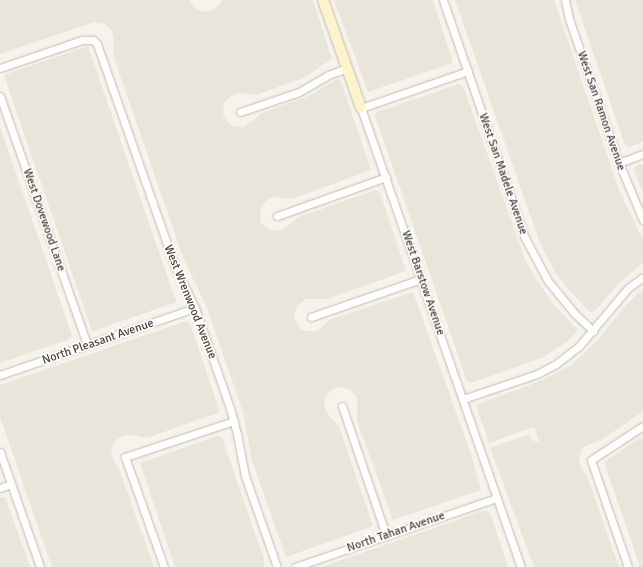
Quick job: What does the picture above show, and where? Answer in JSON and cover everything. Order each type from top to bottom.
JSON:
[{"type":"street","name":"West Barstow Avenue","points":[[323,0],[521,567]]},
{"type":"street","name":"West San Madele Avenue","points":[[443,0],[525,238],[536,262],[562,300],[593,331]]},
{"type":"street","name":"West San Ramon Avenue","points":[[564,0],[569,19],[619,163],[643,220]]},
{"type":"street","name":"West Wrenwood Avenue","points":[[0,68],[82,40],[93,40],[100,49],[174,264],[195,308],[234,421],[245,476],[277,567]]},
{"type":"street","points":[[240,112],[299,92],[328,75],[348,68]]},
{"type":"street","points":[[361,108],[468,71]]},
{"type":"street","name":"West Dovewood Lane","points":[[0,96],[87,345]]},
{"type":"street","points":[[619,163],[643,154]]},
{"type":"street","points":[[277,216],[386,177]]},
{"type":"street","points":[[463,399],[547,369],[569,355],[593,331],[628,288],[643,277]]},
{"type":"street","points":[[311,317],[421,279]]},
{"type":"street","name":"North Pleasant Avenue","points":[[0,376],[195,308]]},
{"type":"street","points":[[342,406],[386,535]]},
{"type":"street","points":[[164,567],[125,457],[234,421]]},
{"type":"street","points":[[628,567],[591,460],[643,426]]},
{"type":"street","points":[[0,452],[40,567]]},
{"type":"street","points":[[0,488],[11,484]]},
{"type":"street","name":"North Tahan Avenue","points":[[295,567],[497,498]]},
{"type":"shaded area","points":[[0,0],[189,0],[195,9],[205,12],[214,10],[223,0],[313,0],[332,59],[303,78],[256,95],[238,93],[232,95],[224,103],[223,116],[230,124],[244,127],[262,113],[309,96],[337,79],[341,81],[371,170],[292,199],[274,197],[268,199],[261,207],[260,220],[262,224],[270,230],[280,231],[299,217],[375,190],[380,192],[406,271],[327,299],[306,299],[297,306],[294,316],[295,321],[301,329],[306,331],[317,331],[331,319],[413,292],[472,457],[481,490],[393,520],[357,421],[357,397],[350,390],[341,387],[336,388],[327,394],[324,403],[325,408],[329,416],[339,426],[373,526],[286,557],[252,461],[243,412],[207,308],[184,260],[113,55],[114,40],[112,31],[105,24],[94,22],[0,54]]},
{"type":"shaded area","points":[[334,0],[433,0],[453,63],[368,92]]},
{"type":"shaded area","points":[[455,0],[554,0],[619,190],[643,240],[643,263],[620,282],[594,312],[590,312],[567,288],[555,272],[540,243]]},
{"type":"shaded area","points":[[575,0],[643,0],[643,142],[629,147],[625,145]]},
{"type":"shaded area","points":[[88,46],[176,302],[92,331],[4,75]]},
{"type":"shaded area","points":[[459,84],[463,86],[526,262],[551,301],[578,330],[568,341],[544,357],[471,383],[467,381],[375,116],[377,112]]},
{"type":"shaded area","points":[[0,127],[72,335],[70,339],[0,363]]},
{"type":"shaded area","points":[[643,164],[643,194],[634,170],[636,166]]},
{"type":"shaded area","points":[[643,289],[643,411],[602,440],[587,445],[582,449],[579,460],[582,469],[587,476],[619,567],[534,567],[490,448],[529,434],[531,440],[539,442],[534,427],[489,443],[476,405],[543,380],[570,366],[594,344],[628,303]]},
{"type":"shaded area","points":[[186,321],[190,323],[220,412],[147,438],[132,435],[122,436],[114,442],[111,451],[114,461],[119,469],[154,567],[52,567],[0,417],[0,385]]},
{"type":"shaded area","points":[[217,436],[222,438],[264,559],[264,567],[175,567],[140,463]]},
{"type":"shaded area","points":[[643,436],[643,567],[640,567],[604,462]]},
{"type":"shaded area","points":[[0,497],[4,497],[6,499],[30,567],[0,567]]},
{"type":"shaded area","points":[[486,510],[490,513],[508,567],[321,567]]}]
